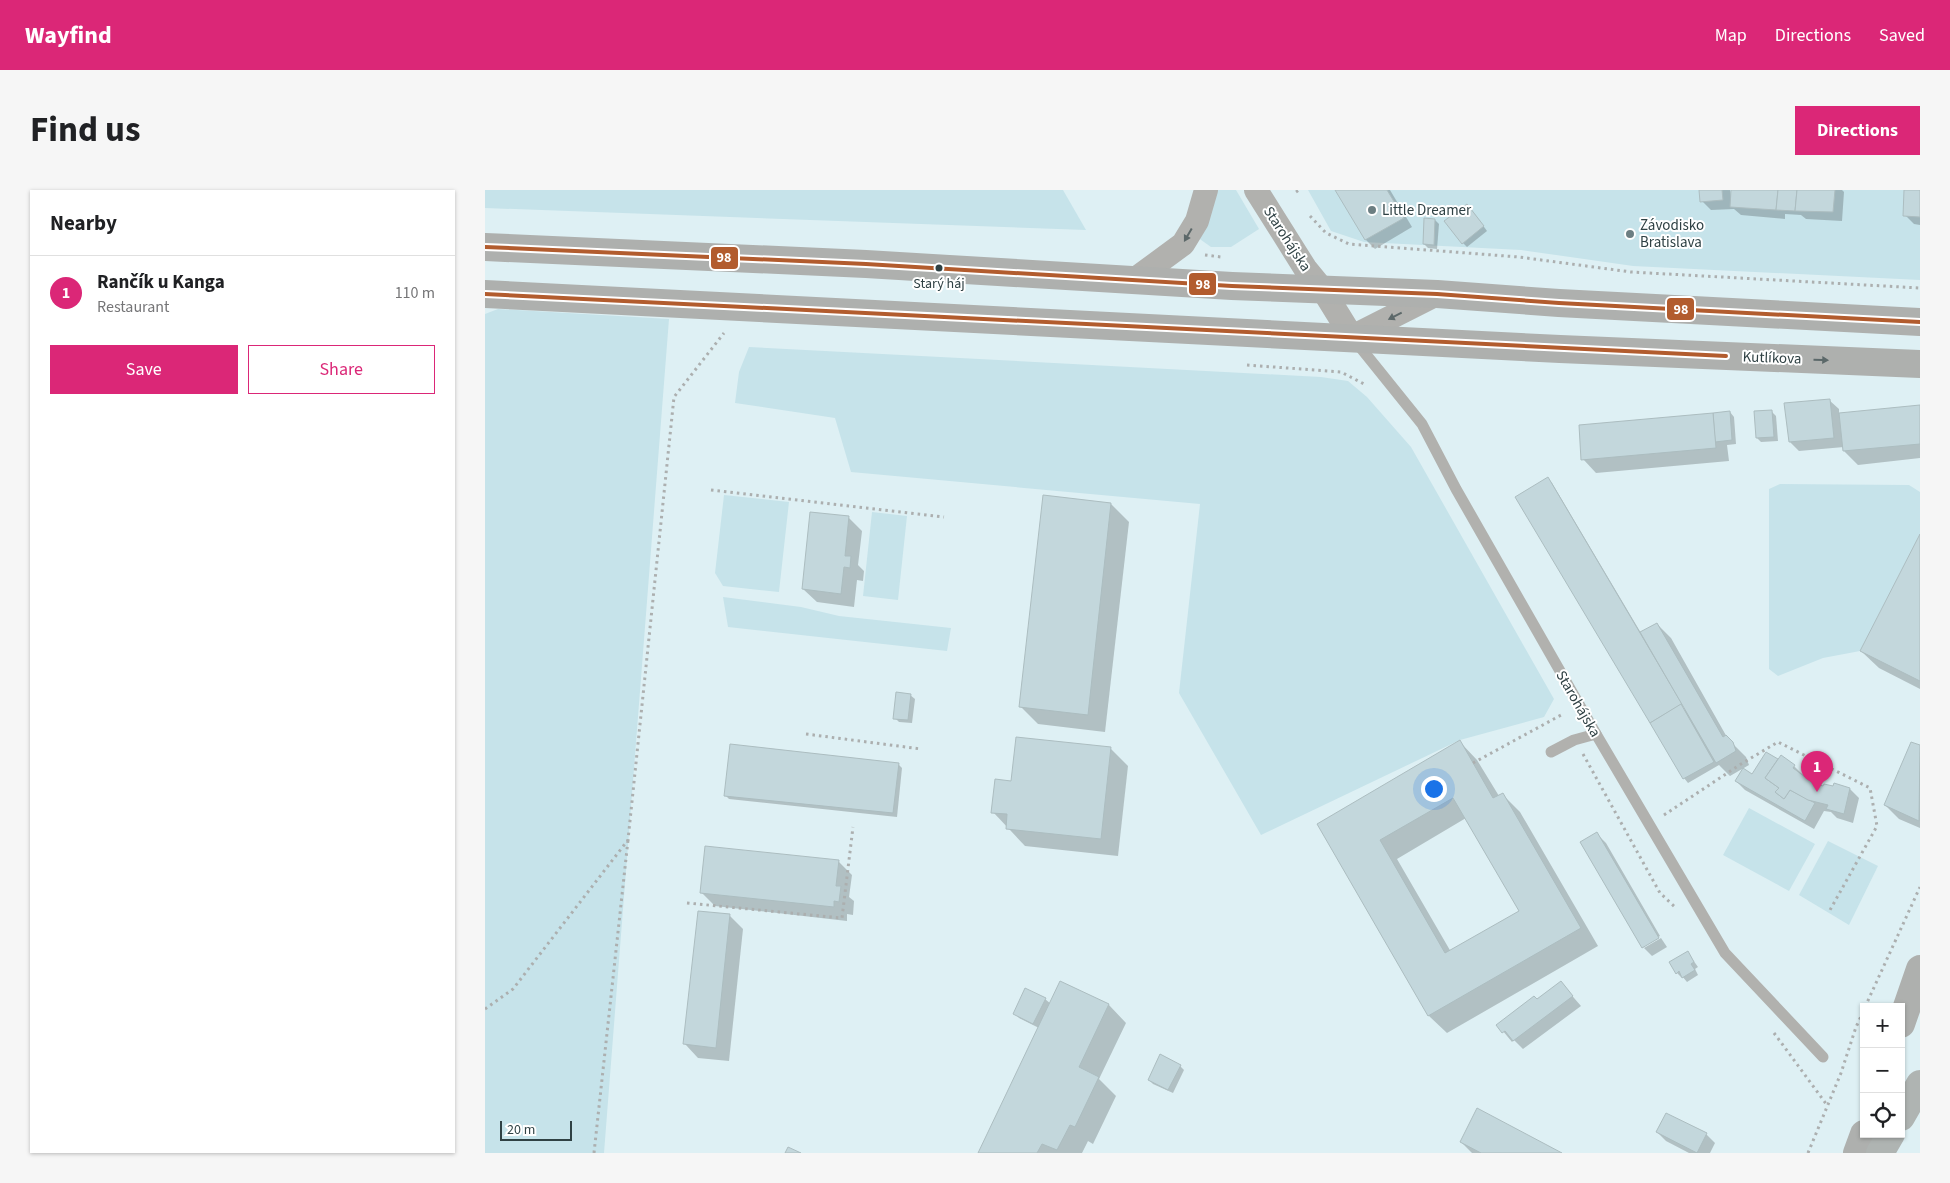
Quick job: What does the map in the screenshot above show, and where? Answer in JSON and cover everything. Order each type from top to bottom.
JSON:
[{"type":"main road","points":[[485,247],[866,264],[1920,322]]},
{"type":"main road","name":"Kutlíkova","points":[[485,294],[1570,349],[1920,364]]},
{"type":"main road","points":[[1905,1012],[1920,969]]},
{"type":"main road","points":[[1905,1110],[1920,1084]]},
{"type":"main road","points":[[1857,1153],[1863,1138]]},
{"type":"main road","points":[[1881,1153],[1889,1138]]},
{"type":"street","points":[[1134,280],[1183,244],[1197,221],[1206,190]]},
{"type":"street","name":"Starohájska","points":[[1256,190],[1305,268],[1323,290],[1352,337]]},
{"type":"street","points":[[1352,337],[1437,294]]},
{"type":"lane","name":"Starohájska","points":[[1352,337],[1422,424],[1456,489],[1595,734],[1725,953],[1823,1057]]},
{"type":"lane","points":[[1551,752],[1575,740],[1595,734]]},
{"type":"path","points":[[1310,216],[1326,234],[1349,244],[1519,256],[1631,272],[1920,288]]},
{"type":"path","points":[[1201,254],[1227,258]]},
{"type":"path","points":[[594,1153],[674,397],[728,328]]},
{"type":"path","points":[[1247,365],[1341,372]]},
{"type":"path","points":[[711,490],[945,517]]},
{"type":"path","points":[[1473,763],[1563,714]]},
{"type":"path","points":[[805,734],[921,749]]},
{"type":"path","points":[[1649,825],[1741,764],[1778,742],[1870,788],[1877,826],[1830,910]]},
{"type":"path","points":[[687,904],[842,918],[853,827]]},
{"type":"path","points":[[485,1009],[513,989],[628,840]]},
{"type":"path","points":[[1867,1003],[1920,888]]},
{"type":"path","points":[[1808,1153],[1841,1072],[1860,1018]]},
{"type":"shaded area","points":[[485,190],[1063,190],[1086,230],[485,208]]},
{"type":"shaded area","points":[[1215,190],[1236,190],[1259,229],[1231,247],[1211,247],[1197,237]]},
{"type":"shaded area","name":"Závodisko Bratislava","points":[[1308,190],[1920,190],[1920,280],[1633,266],[1521,250],[1364,242],[1331,231]]},
{"type":"shaded area","points":[[498,309],[669,319],[604,1153],[485,1153],[485,314]]},
{"type":"shaded area","points":[[749,347],[1321,377],[1348,381],[1367,397],[1411,447],[1554,699],[1544,717],[1460,740],[1261,835],[1179,693],[1200,504],[851,472],[835,418],[735,403],[739,372]]},
{"type":"shaded area","points":[[1780,484],[1909,485],[1920,492],[1920,534],[1860,651],[1823,658],[1778,676],[1769,669],[1769,489]]},
{"type":"shaded area","points":[[724,495],[789,502],[779,592],[723,586],[715,573]]},
{"type":"shaded area","points":[[872,512],[907,516],[898,600],[863,596]]},
{"type":"shaded area","points":[[723,597],[801,607],[839,616],[951,628],[947,651],[728,627]]},
{"type":"shaded area","points":[[1749,808],[1815,844],[1789,891],[1723,855]]},
{"type":"shaded area","points":[[1828,841],[1878,866],[1849,925],[1799,895]]},
{"type":"building","points":[[1335,190],[1387,190],[1404,218],[1365,240]]},
{"type":"building","points":[[1699,190],[1722,190],[1723,200],[1700,202]]},
{"type":"building","points":[[1731,190],[1778,190],[1776,210],[1730,207]]},
{"type":"building","points":[[1778,190],[1797,190],[1795,211],[1776,210]]},
{"type":"building","points":[[1797,190],[1835,190],[1833,212],[1795,211]]},
{"type":"building","points":[[1904,190],[1920,190],[1920,217],[1903,216]]},
{"type":"building","points":[[1467,204],[1484,226],[1462,244],[1444,221]]},
{"type":"building","points":[[1424,218],[1435,219],[1434,245],[1423,244]]},
{"type":"building","points":[[1830,399],[1834,438],[1789,442],[1784,403]]},
{"type":"building","points":[[1920,405],[1920,444],[1843,451],[1839,413]]},
{"type":"building","points":[[1772,410],[1774,437],[1756,438],[1754,411]]},
{"type":"building","points":[[1730,411],[1732,440],[1715,442],[1713,413]]},
{"type":"building","points":[[1713,413],[1716,448],[1581,460],[1579,425]]},
{"type":"building","points":[[1548,477],[1682,704],[1650,723],[1515,497]]},
{"type":"building","points":[[1043,495],[1111,503],[1088,715],[1019,707]]},
{"type":"building","points":[[810,512],[849,516],[845,556],[851,556],[850,568],[844,567],[841,594],[802,589]]},
{"type":"building","points":[[1920,534],[1920,681],[1860,651]]},
{"type":"building","points":[[1657,623],[1723,737],[1726,735],[1733,742],[1736,751],[1716,763],[1640,632]]},
{"type":"building","points":[[896,692],[911,694],[908,720],[893,719]]},
{"type":"building","points":[[1681,704],[1714,762],[1683,779],[1650,723]]},
{"type":"building","points":[[1016,737],[1111,747],[1101,839],[1006,829],[1007,814],[991,813],[995,779],[1011,781]]},
{"type":"building","points":[[1460,740],[1493,798],[1503,793],[1581,928],[1428,1016],[1317,824]],"holes":[[[1453,798],[1519,911],[1445,953],[1380,840]]]},
{"type":"building","points":[[1911,742],[1920,745],[1919,821],[1884,805]]},
{"type":"building","points":[[730,744],[899,763],[893,813],[724,796]]},
{"type":"building","points":[[1766,752],[1778,759],[1765,778],[1779,788],[1775,792],[1784,799],[1790,790],[1815,803],[1805,821],[1735,781],[1743,768],[1752,774]]},
{"type":"building","points":[[1781,755],[1795,765],[1793,768],[1812,782],[1823,786],[1824,784],[1833,786],[1834,783],[1850,788],[1844,814],[1826,809],[1828,805],[1808,800],[1790,790],[1784,799],[1775,792],[1779,788],[1765,778]]},
{"type":"building","points":[[1597,832],[1659,938],[1642,948],[1580,842]]},
{"type":"building","points":[[705,846],[839,860],[836,886],[841,886],[839,902],[834,901],[834,907],[700,893]]},
{"type":"building","points":[[698,911],[730,914],[716,1048],[683,1044]]},
{"type":"building","points":[[1688,951],[1694,962],[1691,964],[1695,970],[1682,978],[1679,971],[1676,974],[1669,962]]},
{"type":"building","points":[[1060,981],[1109,1004],[1079,1067],[1099,1077],[1075,1127],[1070,1125],[1057,1150],[1042,1144],[1037,1153],[978,1153]]},
{"type":"building","points":[[1561,981],[1573,996],[1513,1041],[1505,1031],[1502,1033],[1496,1025],[1534,996],[1537,999]]},
{"type":"building","points":[[1025,988],[1046,998],[1033,1024],[1013,1014]]},
{"type":"building","points":[[1160,1054],[1181,1065],[1168,1090],[1148,1080]]},
{"type":"building","points":[[1477,1108],[1562,1153],[1481,1153],[1460,1142]]},
{"type":"building","points":[[1666,1113],[1707,1133],[1697,1153],[1656,1132]]},
{"type":"building","points":[[788,1147],[801,1153],[785,1153]]},
{"type":"transit line","name":"98","points":[[485,247],[866,264],[1232,286],[1437,294],[1559,303],[1920,322]]},
{"type":"transit line","name":"98","points":[[485,294],[1726,356]]},
{"type":"place","name":"Little Dreamer","points":[[1372,210]]},
{"type":"place","name":"Závodisko Bratislava","points":[[1630,234]]},
{"type":"place","name":"Starý háj","points":[[939,268]]},
{"type":"place","name":"Rančík u Kanga","points":[[1817,792]]}]
